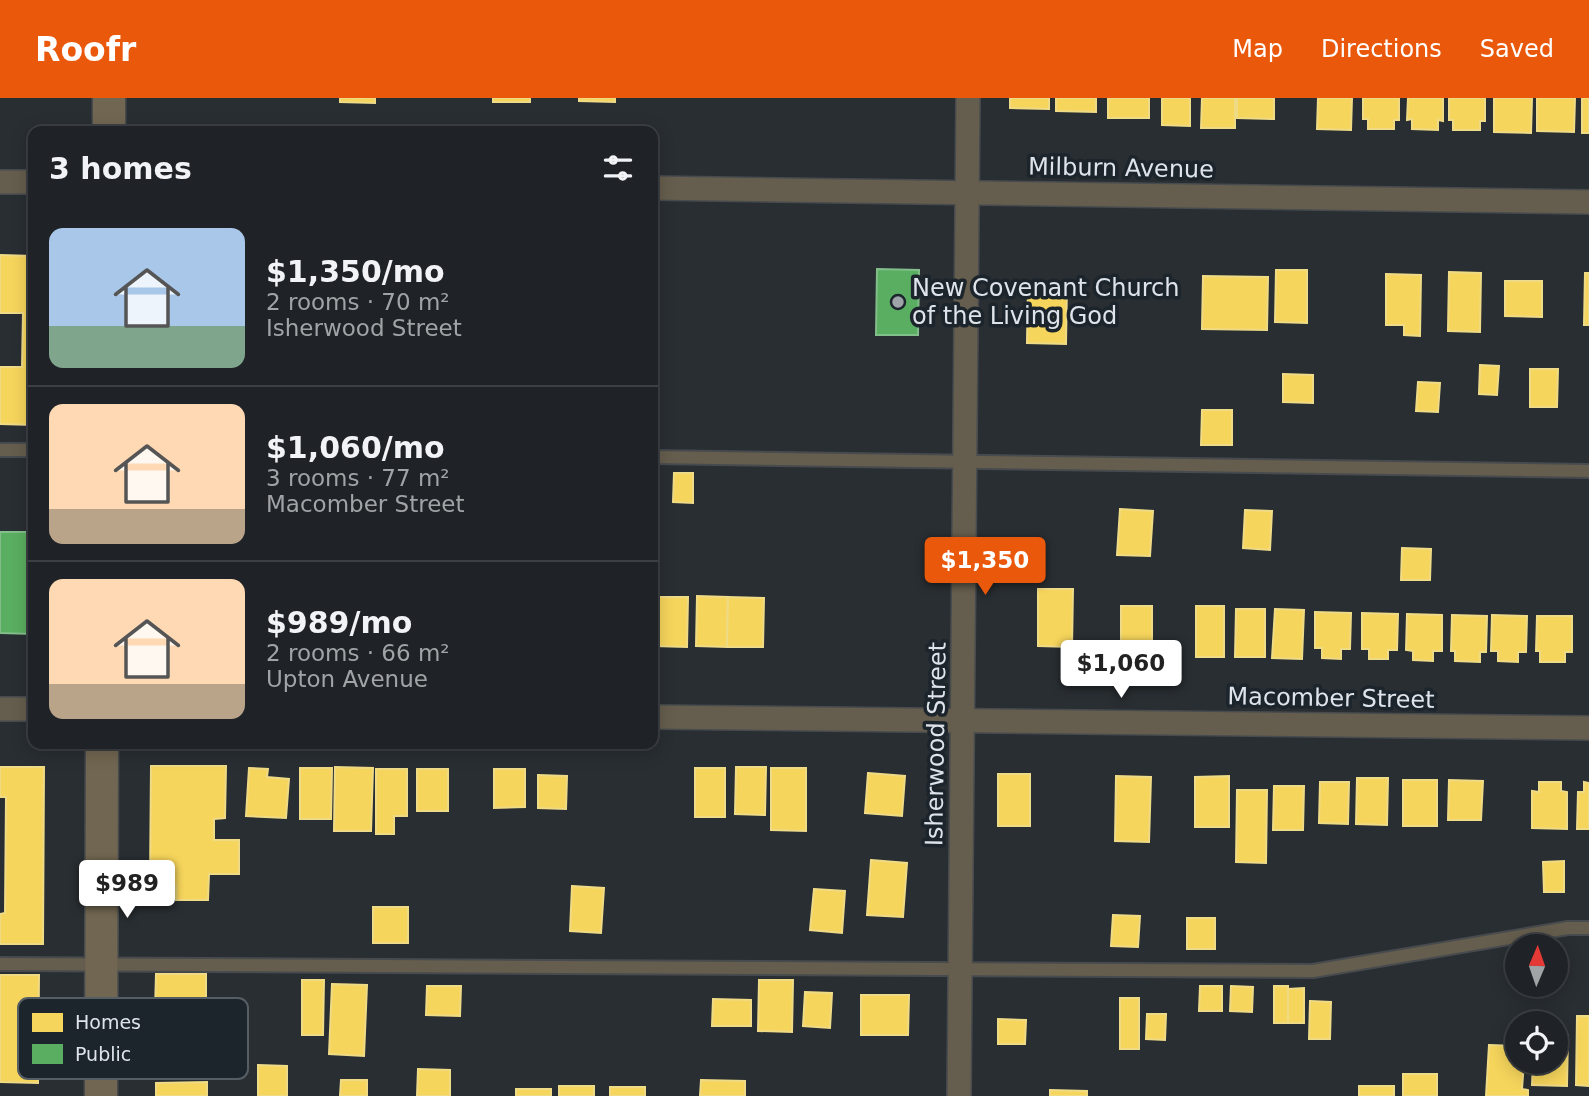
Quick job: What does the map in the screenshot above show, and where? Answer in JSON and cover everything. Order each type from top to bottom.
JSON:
[{"type":"street","points":[[109,98],[109,126]]},
{"type":"street","name":"Isherwood Street","points":[[959,1096],[968,98]]},
{"type":"street","points":[[0,181],[28,182]]},
{"type":"street","name":"Milburn Avenue","points":[[658,188],[1589,202]]},
{"type":"street","points":[[0,709],[28,709]]},
{"type":"street","name":"Macomber Street","points":[[658,716],[1589,728]]},
{"type":"street","points":[[101,998],[102,749]]},
{"type":"lane","points":[[0,450],[28,450]]},
{"type":"lane","points":[[658,457],[1589,471]]},
{"type":"lane","points":[[0,964],[1313,971],[1568,928],[1589,928]]},
{"type":"building: Homes","points":[[340,98],[375,98],[375,103],[340,102]]},
{"type":"building: Homes","points":[[493,98],[530,98],[530,102],[493,102]]},
{"type":"building: Homes","points":[[579,98],[615,98],[615,102],[579,101]]},
{"type":"building: Homes","points":[[1010,98],[1049,98],[1049,109],[1010,108]]},
{"type":"building: Homes","points":[[1056,98],[1096,98],[1096,112],[1056,111]]},
{"type":"building: Homes","points":[[1108,98],[1149,98],[1149,118],[1108,118]]},
{"type":"building: Homes","points":[[1162,98],[1190,98],[1190,126],[1162,125]]},
{"type":"building: Homes","points":[[1202,98],[1235,98],[1235,128],[1201,128]]},
{"type":"building: Homes","points":[[1237,98],[1274,98],[1274,119],[1237,118]]},
{"type":"building: Homes","points":[[1318,98],[1352,98],[1351,130],[1317,129]]},
{"type":"building: Homes","points":[[1363,98],[1399,98],[1399,120],[1394,120],[1394,129],[1368,129],[1368,119],[1363,119]]},
{"type":"building: Homes","points":[[1408,98],[1443,98],[1443,121],[1438,120],[1438,130],[1412,129],[1412,119],[1407,120]]},
{"type":"building: Homes","points":[[1449,98],[1485,98],[1485,121],[1480,121],[1480,130],[1453,130],[1453,120],[1449,120]]},
{"type":"building: Homes","points":[[1494,98],[1532,98],[1531,133],[1494,132]]},
{"type":"building: Homes","points":[[1537,98],[1575,98],[1574,132],[1537,131]]},
{"type":"building: Homes","points":[[1582,98],[1589,98],[1589,133],[1582,133]]},
{"type":"building: Homes","points":[[0,255],[28,256],[28,425],[0,424],[0,367],[22,367],[23,313],[0,313]]},
{"type":"building: Homes","points":[[1276,270],[1307,270],[1307,323],[1275,322]]},
{"type":"building: Homes","points":[[1449,272],[1481,273],[1480,332],[1448,331]]},
{"type":"building: Homes","points":[[1585,273],[1589,273],[1589,325],[1584,325]]},
{"type":"building: Homes","points":[[1386,274],[1421,275],[1420,336],[1404,335],[1404,325],[1386,325]]},
{"type":"building: Homes","points":[[1203,276],[1268,277],[1267,330],[1202,329]]},
{"type":"building: Homes","points":[[1505,281],[1542,281],[1542,317],[1505,316]]},
{"type":"building: Homes","points":[[1028,283],[1067,284],[1066,344],[1027,343]]},
{"type":"building: Homes","points":[[1480,365],[1499,366],[1497,395],[1479,394]]},
{"type":"building: Homes","points":[[1530,369],[1558,369],[1557,407],[1530,407]]},
{"type":"building: Homes","points":[[1283,374],[1313,375],[1313,403],[1283,402]]},
{"type":"building: Homes","points":[[1418,382],[1440,383],[1438,412],[1416,411]]},
{"type":"building: Homes","points":[[1202,410],[1232,410],[1232,445],[1201,445]]},
{"type":"building: Homes","points":[[674,473],[693,473],[693,503],[673,502]]},
{"type":"building: Homes","points":[[1120,509],[1153,511],[1150,556],[1117,555]]},
{"type":"building: Homes","points":[[1245,510],[1272,511],[1270,550],[1243,548]]},
{"type":"building: Homes","points":[[1402,548],[1431,549],[1430,580],[1401,580]]},
{"type":"building: Homes","points":[[1038,589],[1073,589],[1072,647],[1038,646]]},
{"type":"building: Homes","points":[[697,596],[728,597],[727,647],[696,646]]},
{"type":"building: Homes","points":[[658,597],[688,597],[687,647],[658,646]]},
{"type":"building: Homes","points":[[728,597],[764,598],[763,647],[727,647]]},
{"type":"building: Homes","points":[[1121,606],[1152,606],[1152,657],[1121,657]]},
{"type":"building: Homes","points":[[1196,606],[1224,606],[1224,657],[1196,657]]},
{"type":"building: Homes","points":[[1236,609],[1265,609],[1265,657],[1235,657]]},
{"type":"building: Homes","points":[[1275,609],[1304,610],[1302,659],[1272,658]]},
{"type":"building: Homes","points":[[1315,612],[1351,613],[1350,649],[1341,649],[1341,659],[1322,658],[1322,648],[1315,648]]},
{"type":"building: Homes","points":[[1362,613],[1398,614],[1397,650],[1388,650],[1388,659],[1369,659],[1369,649],[1362,649]]},
{"type":"building: Homes","points":[[1407,614],[1442,615],[1442,651],[1433,651],[1433,661],[1413,660],[1413,651],[1406,650]]},
{"type":"building: Homes","points":[[1452,615],[1487,616],[1486,652],[1480,652],[1480,662],[1455,661],[1455,651],[1451,651]]},
{"type":"building: Homes","points":[[1492,615],[1527,616],[1526,652],[1518,652],[1518,662],[1498,661],[1498,651],[1491,651]]},
{"type":"building: Homes","points":[[1537,616],[1572,616],[1572,652],[1565,652],[1565,662],[1540,662],[1540,651],[1536,651]]},
{"type":"building: Homes","points":[[151,766],[226,766],[225,818],[214,819],[214,840],[239,840],[239,874],[209,874],[208,900],[176,900],[176,886],[150,885]]},
{"type":"building: Homes","points":[[0,767],[44,767],[43,944],[0,944],[0,914],[5,913],[6,797],[0,797]]},
{"type":"building: Homes","points":[[335,767],[373,768],[371,831],[334,831]]},
{"type":"building: Homes","points":[[736,767],[766,767],[765,815],[735,814]]},
{"type":"building: Homes","points":[[249,768],[268,769],[267,777],[289,779],[286,818],[246,816]]},
{"type":"building: Homes","points":[[300,768],[332,768],[331,819],[300,819]]},
{"type":"building: Homes","points":[[695,768],[725,768],[725,817],[695,817]]},
{"type":"building: Homes","points":[[771,768],[806,768],[806,831],[771,830]]},
{"type":"building: Homes","points":[[376,769],[407,769],[407,816],[394,816],[394,834],[376,834]]},
{"type":"building: Homes","points":[[417,769],[448,769],[448,811],[417,811]]},
{"type":"building: Homes","points":[[494,769],[525,769],[525,807],[494,808]]},
{"type":"building: Homes","points":[[868,773],[905,776],[902,816],[865,813]]},
{"type":"building: Homes","points":[[998,774],[1030,774],[1030,826],[998,826]]},
{"type":"building: Homes","points":[[538,775],[567,776],[566,809],[538,808]]},
{"type":"building: Homes","points":[[1116,776],[1151,777],[1149,842],[1115,841]]},
{"type":"building: Homes","points":[[1229,776],[1229,827],[1195,827],[1195,777]]},
{"type":"building: Homes","points":[[1357,778],[1388,778],[1387,825],[1356,824]]},
{"type":"building: Homes","points":[[1403,780],[1437,780],[1437,826],[1403,826]]},
{"type":"building: Homes","points":[[1449,780],[1483,781],[1481,820],[1448,820]]},
{"type":"building: Homes","points":[[1320,782],[1349,782],[1348,824],[1319,823]]},
{"type":"building: Homes","points":[[1539,782],[1561,782],[1561,791],[1567,792],[1567,829],[1532,828],[1532,791],[1539,792]]},
{"type":"building: Homes","points":[[1584,782],[1589,783],[1589,829],[1577,829],[1578,792],[1584,792]]},
{"type":"building: Homes","points":[[1274,786],[1304,786],[1303,830],[1273,830]]},
{"type":"building: Homes","points":[[1237,790],[1267,790],[1266,863],[1236,862]]},
{"type":"building: Homes","points":[[871,860],[907,863],[903,917],[867,915]]},
{"type":"building: Homes","points":[[1564,861],[1564,892],[1544,892],[1543,862]]},
{"type":"building: Homes","points":[[572,886],[604,888],[601,933],[570,931]]},
{"type":"building: Homes","points":[[814,889],[845,891],[842,933],[810,930]]},
{"type":"building: Homes","points":[[373,907],[408,907],[408,943],[373,943]]},
{"type":"building: Homes","points":[[1113,915],[1140,916],[1138,947],[1111,946]]},
{"type":"building: Homes","points":[[1187,918],[1215,918],[1215,949],[1187,949]]},
{"type":"building: Homes","points":[[156,974],[206,974],[206,998],[155,998]]},
{"type":"building: Homes","points":[[0,975],[39,975],[39,998],[18,998],[18,1079],[38,1079],[38,1083],[0,1082]]},
{"type":"building: Homes","points":[[302,980],[324,980],[323,1035],[302,1035]]},
{"type":"building: Homes","points":[[759,980],[793,980],[792,1032],[758,1031]]},
{"type":"building: Homes","points":[[332,984],[367,985],[364,1056],[329,1054]]},
{"type":"building: Homes","points":[[427,986],[461,986],[460,1016],[426,1015]]},
{"type":"building: Homes","points":[[1200,986],[1222,986],[1222,1011],[1199,1011]]},
{"type":"building: Homes","points":[[1231,986],[1253,987],[1252,1012],[1230,1011]]},
{"type":"building: Homes","points":[[1274,986],[1288,986],[1288,1023],[1274,1023]]},
{"type":"building: Homes","points":[[1304,988],[1304,1023],[1288,1023],[1288,989]]},
{"type":"building: Homes","points":[[805,992],[832,993],[830,1028],[803,1026]]},
{"type":"building: Homes","points":[[861,995],[909,995],[908,1035],[861,1035]]},
{"type":"building: Homes","points":[[1120,998],[1139,998],[1139,1049],[1120,1049]]},
{"type":"building: Homes","points":[[713,999],[751,1000],[751,1026],[712,1026]]},
{"type":"building: Homes","points":[[1310,1001],[1331,1002],[1330,1039],[1309,1039]]},
{"type":"building: Homes","points":[[1147,1014],[1166,1014],[1165,1040],[1146,1039]]},
{"type":"building: Homes","points":[[1577,1016],[1589,1016],[1589,1086],[1576,1085]]},
{"type":"building: Homes","points":[[998,1019],[1026,1020],[1025,1044],[998,1044]]},
{"type":"building: Homes","points":[[1489,1045],[1505,1046],[1505,1074],[1523,1074],[1522,1089],[1528,1090],[1528,1096],[1486,1096]]},
{"type":"building: Homes","points":[[258,1065],[287,1066],[287,1096],[258,1096]]},
{"type":"building: Homes","points":[[418,1069],[450,1070],[450,1096],[417,1096]]},
{"type":"building: Homes","points":[[1403,1074],[1437,1074],[1437,1096],[1403,1096]]},
{"type":"building: Homes","points":[[1532,1074],[1567,1074],[1567,1086],[1532,1085]]},
{"type":"building: Homes","points":[[341,1080],[367,1080],[367,1096],[340,1096]]},
{"type":"building: Homes","points":[[701,1080],[745,1081],[745,1096],[700,1096]]},
{"type":"building: Homes","points":[[207,1082],[207,1096],[156,1096],[156,1083]]},
{"type":"building: Homes","points":[[559,1086],[594,1086],[594,1096],[559,1096]]},
{"type":"building: Homes","points":[[1359,1086],[1394,1086],[1394,1096],[1359,1096]]},
{"type":"building: Homes","points":[[610,1087],[645,1087],[645,1096],[610,1096]]},
{"type":"building: Homes","points":[[516,1089],[551,1089],[551,1096],[516,1096]]},
{"type":"building: Homes","points":[[1050,1090],[1087,1091],[1087,1096],[1050,1096]]},
{"type":"building: Public","name":"New Covenant Church of the Living God","points":[[877,269],[919,270],[918,335],[876,335]]},
{"type":"building: Public","points":[[0,532],[28,532],[28,634],[0,633]]},
{"type":"place","name":"New Covenant Church of the Living God","points":[[898,302]]}]
